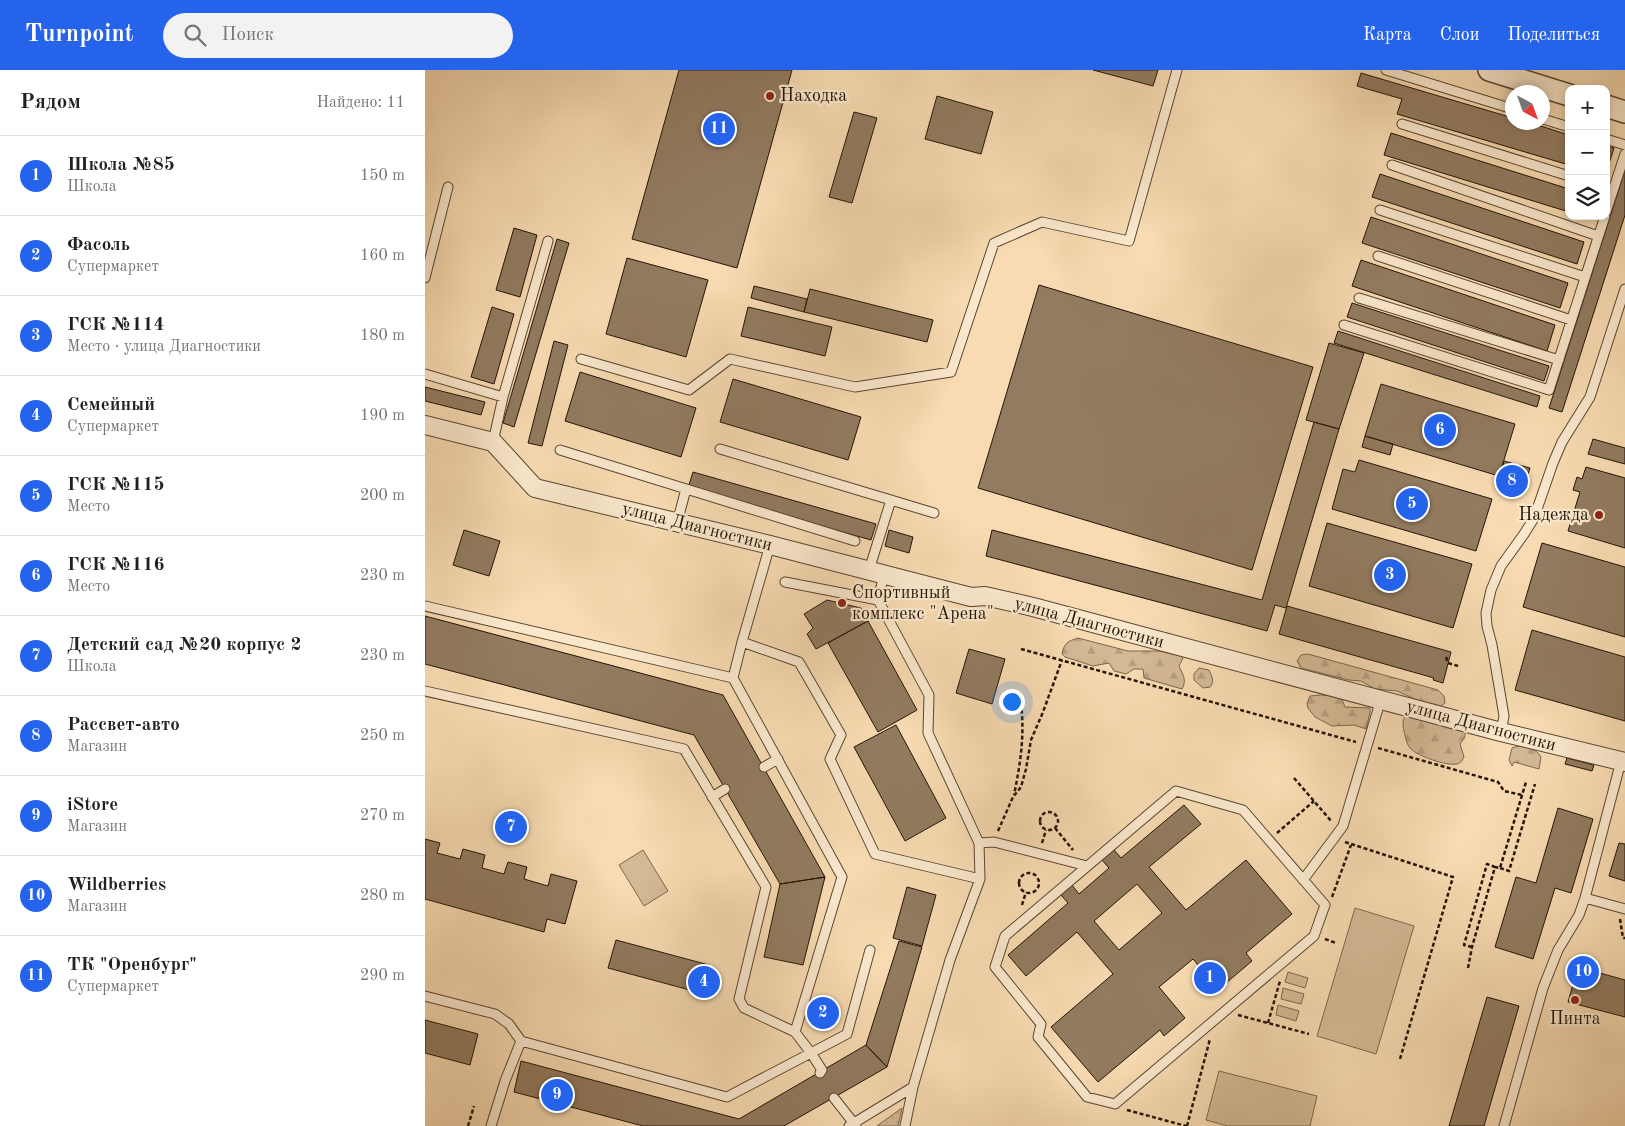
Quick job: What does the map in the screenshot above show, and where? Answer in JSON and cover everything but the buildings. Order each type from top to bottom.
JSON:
[{"type":"street","points":[[1489,70],[1565,94]]},
{"type":"street","points":[[1610,107],[1625,112]]},
{"type":"street","points":[[425,425],[493,442]]},
{"type":"street","name":"улица Диагностики","points":[[493,442],[535,488],[770,545],[971,597],[985,596],[1033,607],[1501,732],[1623,762]]},
{"type":"lane","points":[[581,359],[689,390],[730,359],[855,387],[951,372],[994,243],[1042,222],[1129,241],[1177,70]]},
{"type":"lane","points":[[1386,70],[1505,107]]},
{"type":"lane","points":[[1550,121],[1565,126]]},
{"type":"lane","points":[[1402,124],[1566,175]]},
{"type":"lane","points":[[1610,140],[1625,144]]},
{"type":"lane","points":[[1610,189],[1625,154]]},
{"type":"lane","points":[[1392,165],[1598,236]]},
{"type":"lane","points":[[425,278],[448,187]]},
{"type":"lane","points":[[1380,210],[1585,278]]},
{"type":"lane","points":[[1344,325],[1549,390],[1604,220]]},
{"type":"lane","points":[[493,442],[503,397],[548,241]]},
{"type":"lane","points":[[1378,256],[1571,320]]},
{"type":"lane","points":[[1501,732],[1504,716],[1486,613],[1491,590],[1501,566],[1533,518],[1562,442],[1590,396],[1625,288]]},
{"type":"lane","points":[[1359,298],[1559,360]]},
{"type":"lane","points":[[425,374],[503,397]]},
{"type":"lane","points":[[720,449],[934,513]]},
{"type":"lane","points":[[560,450],[855,541]]},
{"type":"lane","points":[[677,523],[687,489]]},
{"type":"lane","points":[[891,500],[877,572],[878,600],[929,695],[928,733],[979,843],[981,879],[950,960],[913,1087],[905,1126]]},
{"type":"lane","points":[[770,545],[733,678],[841,877],[795,1032]]},
{"type":"lane","points":[[785,582],[878,600]]},
{"type":"lane","points":[[425,606],[733,678]]},
{"type":"lane","points":[[742,642],[799,662],[841,735],[830,759],[875,854],[981,879]]},
{"type":"lane","points":[[425,691],[684,749],[766,887],[739,999],[744,1008],[795,1032],[822,1070],[819,1073]]},
{"type":"lane","points":[[1303,880],[1343,826],[1381,700]]},
{"type":"lane","points":[[763,767],[778,759]]},
{"type":"lane","points":[[1504,1126],[1543,988],[1558,950],[1579,916],[1585,898],[1623,762]]},
{"type":"lane","points":[[712,797],[725,789]]},
{"type":"lane","points":[[1176,791],[1243,810],[1269,840],[1325,905],[1314,936],[1115,1104],[1087,1097],[1038,1037],[1041,1024],[995,967],[1005,936],[1176,791]]},
{"type":"lane","points":[[979,843],[994,842],[1087,866]]},
{"type":"lane","points":[[1585,898],[1621,908]]},
{"type":"lane","points":[[425,996],[495,1014],[509,1024],[521,1041],[727,1097],[847,1034],[870,950]]},
{"type":"lane","points":[[491,1126],[505,1081],[521,1041]]},
{"type":"lane","points":[[835,1098],[853,1125],[913,1087]]},
{"type":"path","points":[[1021,649],[1497,782],[1504,790],[1522,796]]},
{"type":"path","points":[[1446,657],[1448,663],[1458,666]]},
{"type":"path","points":[[1013,797],[1021,787],[1031,740],[1062,660]]},
{"type":"path","points":[[994,842],[1013,797],[1019,770],[1023,724],[1021,706],[1008,698]]},
{"type":"path","points":[[1294,778],[1339,831]]},
{"type":"path","points":[[1500,868],[1526,782]]},
{"type":"path","points":[[1472,948],[1464,945],[1487,864],[1509,871],[1535,784]]},
{"type":"path","points":[[1269,840],[1314,801]]},
{"type":"path","points":[[1051,812],[1056,815],[1059,821],[1055,828],[1048,830],[1043,828],[1039,820],[1042,814],[1051,812]]},
{"type":"path","points":[[1055,828],[1087,866]]},
{"type":"path","points":[[1334,839],[1453,877],[1400,1059]]},
{"type":"path","points":[[1325,905],[1331,902],[1351,845]]},
{"type":"path","points":[[1469,968],[1472,948],[1495,867]]},
{"type":"path","points":[[1028,873],[1035,875],[1039,880],[1038,886],[1032,892],[1023,890],[1020,885],[1022,876],[1028,873]]},
{"type":"path","points":[[1621,908],[1623,938],[1625,938]]},
{"type":"path","points":[[1268,1023],[1286,959]]},
{"type":"path","points":[[1224,1012],[1309,1034]]},
{"type":"path","points":[[1115,1104],[1121,1108],[1186,1126],[1216,1019]]},
{"type":"path","points":[[468,1126],[474,1106]]},
{"type":"green space","points":[[1078,638],[1128,651],[1159,651],[1181,656],[1183,658],[1179,666],[1184,680],[1182,689],[1144,678],[1143,669],[1134,669],[1126,674],[1114,671],[1109,663],[1093,666],[1065,657],[1062,654],[1065,645],[1069,641]]},
{"type":"green space","points":[[1308,654],[1438,690],[1444,696],[1445,703],[1441,706],[1417,700],[1397,691],[1375,689],[1361,681],[1349,680],[1301,668],[1297,661],[1301,655]]},
{"type":"green space","points":[[1199,668],[1209,670],[1213,681],[1210,687],[1203,688],[1194,680],[1194,674]]},
{"type":"green space","points":[[1310,696],[1341,697],[1345,707],[1370,708],[1366,729],[1354,725],[1332,726],[1315,717],[1308,708],[1307,703]]},
{"type":"green space","points":[[1408,714],[1465,732],[1465,737],[1460,744],[1464,757],[1461,762],[1451,764],[1439,762],[1420,755],[1411,749],[1406,741],[1403,724],[1404,718]]},
{"type":"green space","points":[[1519,746],[1531,749],[1539,754],[1541,757],[1539,769],[1514,762],[1512,766],[1509,760],[1512,748]]},
{"type":"green space","points":[[643,850],[668,891],[644,906],[619,865]]},
{"type":"green space","points":[[1355,908],[1414,926],[1376,1054],[1317,1036]]},
{"type":"green space","points":[[1288,972],[1308,978],[1305,988],[1285,982]]},
{"type":"green space","points":[[1283,988],[1304,994],[1301,1004],[1281,999]]},
{"type":"green space","points":[[1278,1005],[1299,1011],[1296,1021],[1276,1015]]},
{"type":"green space","points":[[1219,1071],[1317,1096],[1310,1126],[1228,1126],[1206,1120]]},
{"type":"green space","points":[[902,1108],[898,1126],[877,1126]]},
{"type":"place","name":"Находка","points":[[770,96]]},
{"type":"place","name":"ТК \"Оренбург\"","points":[[719,129]]},
{"type":"place","name":"ГСК №116","points":[[1440,430]]},
{"type":"place","name":"Рассвет-авто","points":[[1512,481]]},
{"type":"place","name":"ГСК №115","points":[[1412,504]]},
{"type":"place","name":"Надежда","points":[[1599,515]]},
{"type":"place","name":"ГСК №114","points":[[1390,575]]},
{"type":"place","name":"Спортивный комплекс \"Арена\"","points":[[842,603]]},
{"type":"place","name":"Детский сад №20 корпус 2","points":[[511,827]]},
{"type":"place","name":"Wildberries","points":[[1583,972]]},
{"type":"place","name":"Школа №85","points":[[1210,978]]},
{"type":"place","name":"Семейный","points":[[704,982]]},
{"type":"place","name":"Пинта","points":[[1575,1000]]},
{"type":"place","name":"Фасоль","points":[[823,1013]]},
{"type":"place","name":"iStore","points":[[557,1095]]}]
